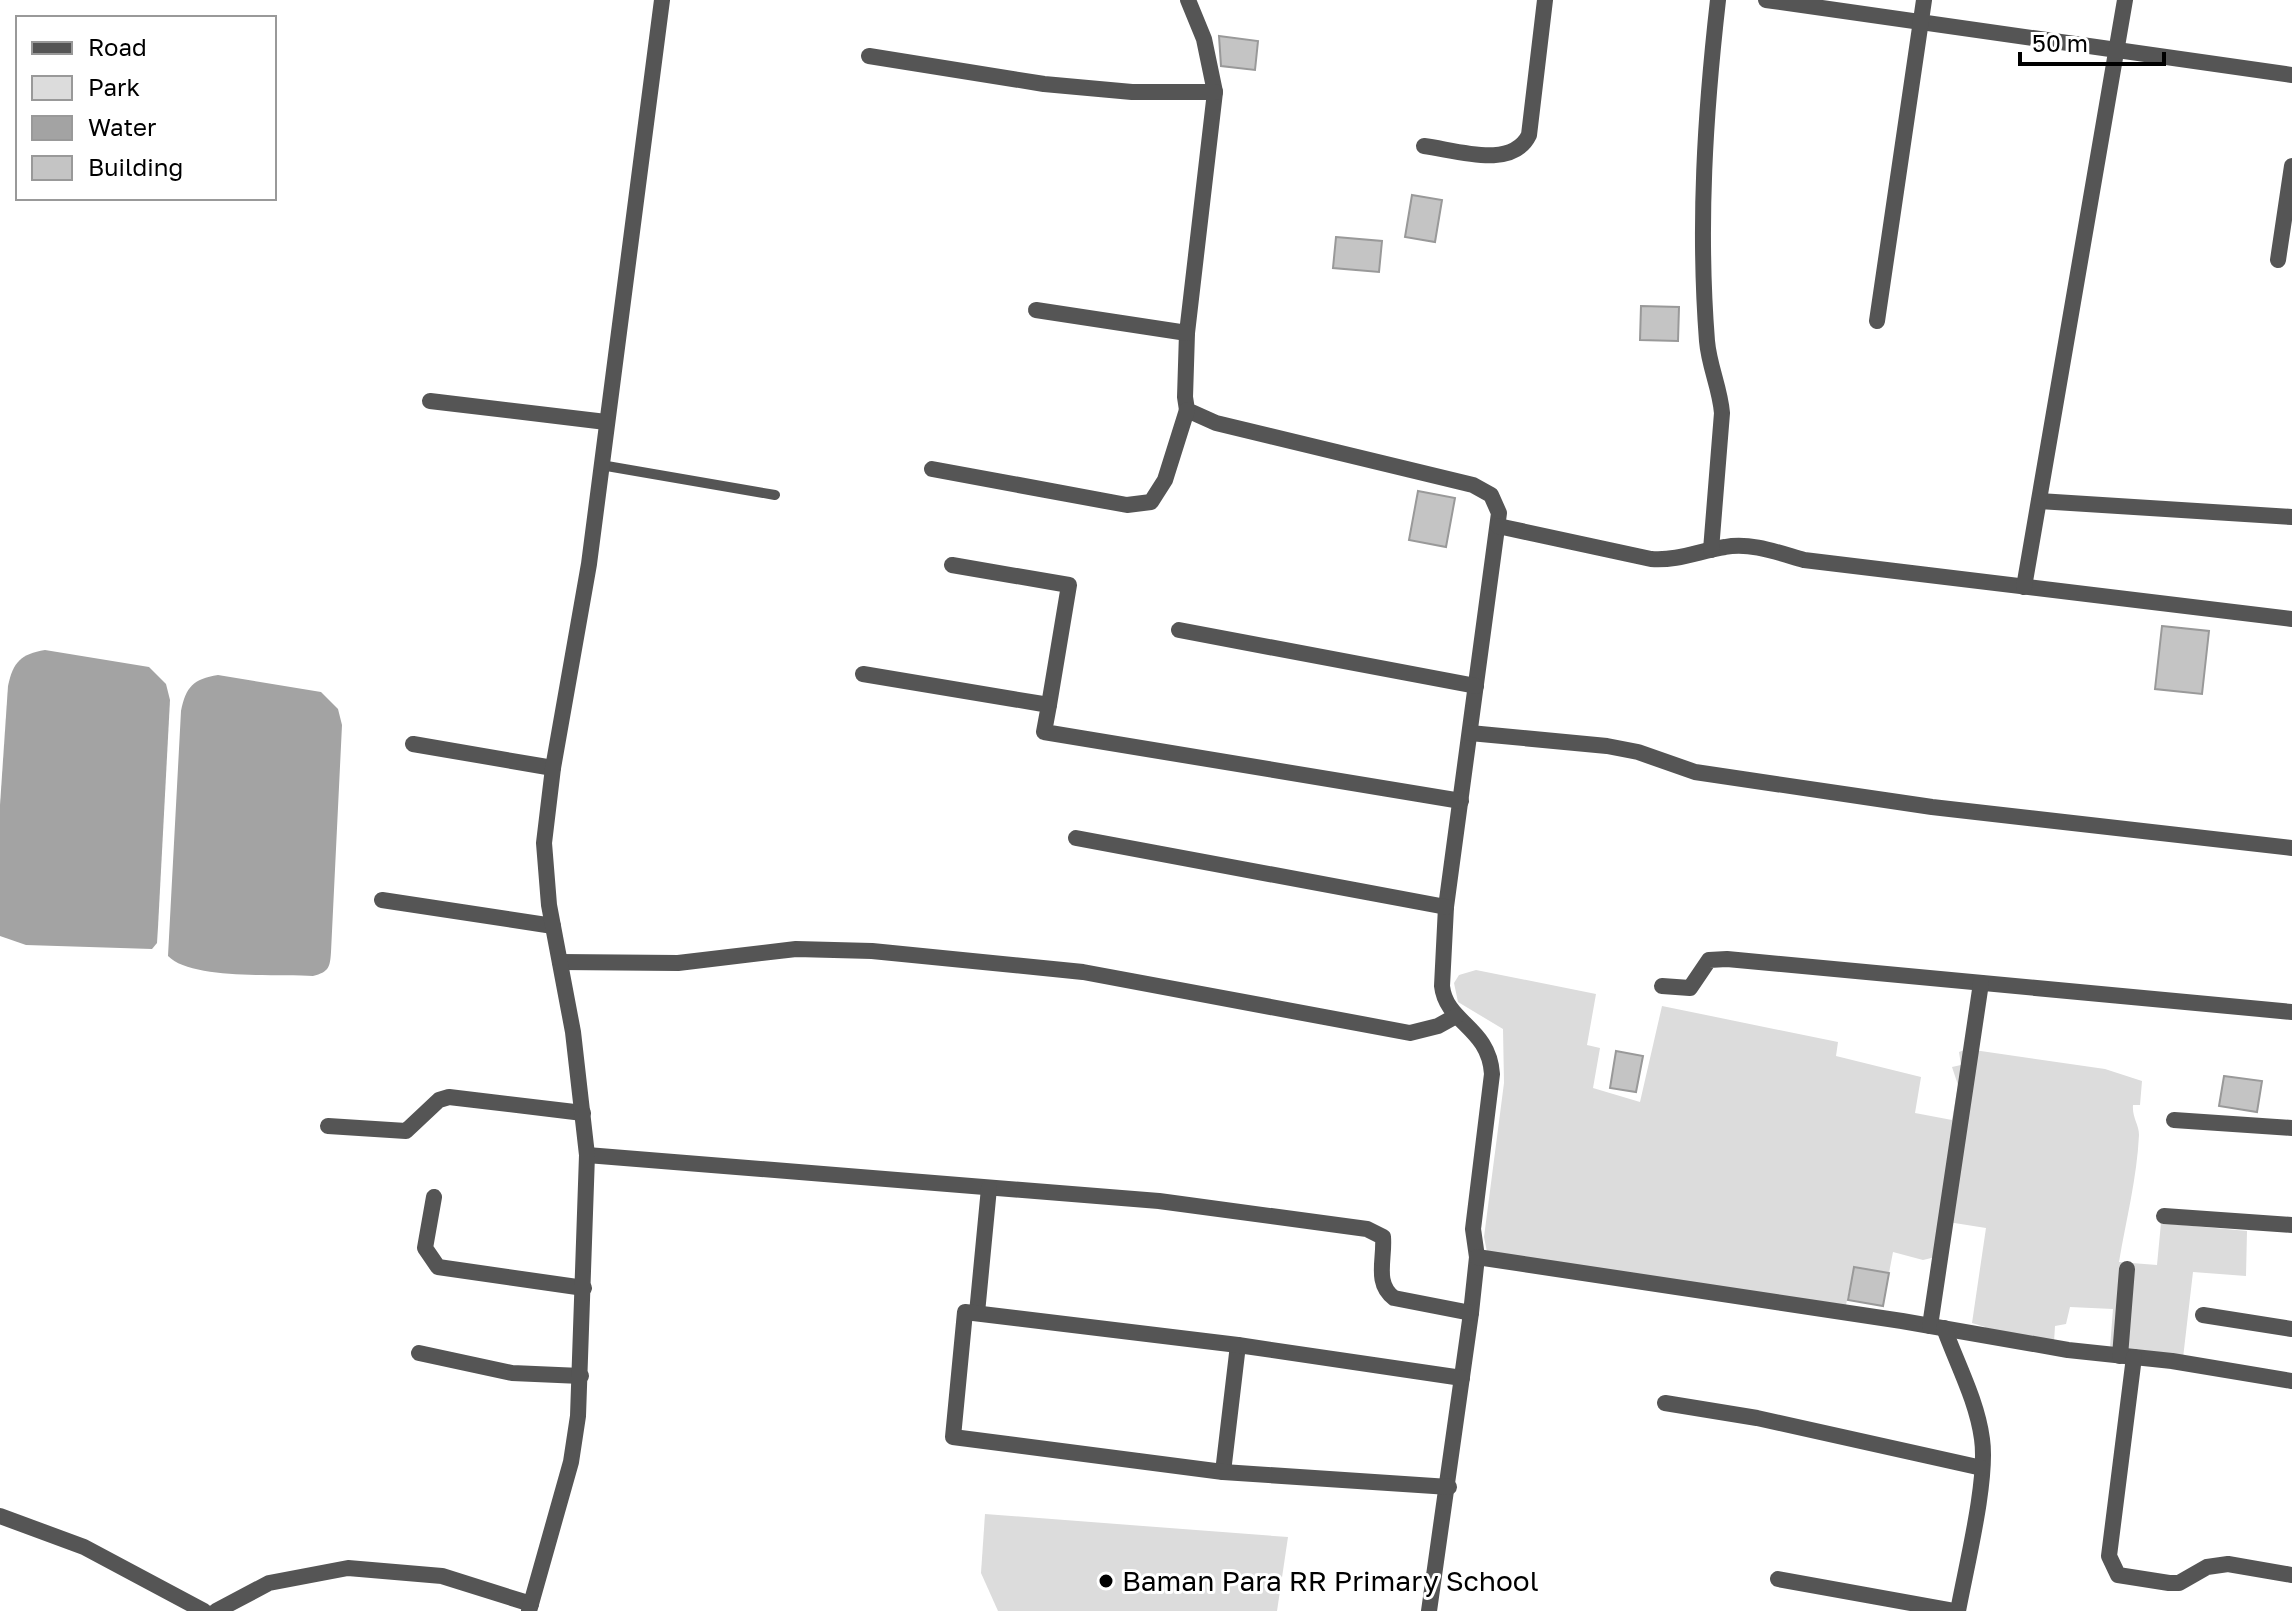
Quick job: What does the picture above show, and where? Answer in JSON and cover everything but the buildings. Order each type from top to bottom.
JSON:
[{"type":"street","points":[[216,1611],[269,1583],[348,1568],[442,1576],[530,1608],[571,1462],[581,1376],[587,1155],[553,926],[544,843],[553,768],[589,564],[662,0]]},
{"type":"street","points":[[932,469],[1127,505],[1151,502],[1165,480],[1187,410],[1187,333],[1215,92],[1204,39],[1188,0]]},
{"type":"street","points":[[1424,146],[1501,156],[1515,153],[1524,145],[1529,135],[1545,0]]},
{"type":"street","points":[[1711,550],[1722,413],[1720,390],[1707,346],[1702,261],[1704,120],[1718,0]]},
{"type":"street","points":[[1766,0],[2292,75]]},
{"type":"street","points":[[1877,321],[1924,0]]},
{"type":"street","points":[[2024,587],[2125,0]]},
{"type":"street","points":[[869,56],[1044,84],[1132,92],[1215,92]]},
{"type":"street","points":[[2278,260],[2292,166]]},
{"type":"street","points":[[1036,310],[1187,333]]},
{"type":"street","points":[[430,401],[606,422]]},
{"type":"street","points":[[1187,410],[1216,423],[1473,485],[1496,501],[1498,526],[1446,907],[1443,994],[1456,1016],[1480,1036],[1492,1061],[1473,1229],[1477,1257],[1471,1313],[1449,1487],[1429,1611]]},
{"type":"street","points":[[2039,501],[2292,517]]},
{"type":"street","points":[[1498,526],[1651,559],[1672,560],[1711,550],[1751,546],[1804,560],[2292,619]]},
{"type":"street","points":[[952,565],[1069,585],[1044,732],[1461,801]]},
{"type":"street","points":[[1179,630],[1476,686]]},
{"type":"street","points":[[863,674],[1049,705]]},
{"type":"street","points":[[1470,733],[1607,746],[1638,752],[1695,772],[1932,807],[2292,848]]},
{"type":"street","points":[[413,744],[553,768]]},
{"type":"street","points":[[1076,838],[1446,907]]},
{"type":"street","points":[[382,900],[553,926]]},
{"type":"street","points":[[560,962],[678,963],[796,949],[872,951],[1083,972],[1410,1033],[1438,1026],[1456,1016]]},
{"type":"street","points":[[1662,986],[1690,988],[1709,960],[1727,959],[2292,1012]]},
{"type":"street","points":[[1778,1579],[1956,1611],[1982,1468],[1983,1442],[1977,1416],[1937,1327],[1981,983]]},
{"type":"street","points":[[328,1126],[406,1131],[439,1100],[449,1097],[583,1113]]},
{"type":"street","points":[[2174,1120],[2292,1128]]},
{"type":"street","points":[[587,1155],[1159,1201],[1367,1229],[1383,1237],[1381,1280],[1388,1294],[1394,1298],[1471,1313]]},
{"type":"street","points":[[977,1313],[989,1188]]},
{"type":"street","points":[[434,1197],[425,1248],[438,1267],[584,1288]]},
{"type":"street","points":[[2164,1216],[2292,1225]]},
{"type":"street","points":[[1477,1257],[2068,1350],[2292,1381]]},
{"type":"street","points":[[2127,1269],[2127,1356],[2109,1556],[2111,1567],[2118,1575],[2179,1583],[2207,1567],[2228,1564],[2292,1575]]},
{"type":"street","points":[[1449,1487],[1223,1472],[953,1437],[965,1312],[1238,1345],[1462,1378]]},
{"type":"street","points":[[2203,1315],[2292,1329]]},
{"type":"street","points":[[1223,1472],[1238,1345]]},
{"type":"street","points":[[419,1353],[512,1373],[581,1376]]},
{"type":"street","points":[[1665,1403],[1757,1418],[1982,1468]]},
{"type":"street","points":[[0,1516],[84,1547],[204,1611]]},
{"type":"lane","points":[[601,465],[775,495]]},
{"type":"green space","points":[[1476,970],[1596,994],[1587,1045],[1600,1048],[1593,1088],[1640,1102],[1662,1006],[1838,1042],[1836,1056],[1921,1077],[1915,1113],[1952,1120],[1958,1085],[1952,1067],[1961,1065],[1959,1052],[1967,1049],[2105,1069],[2142,1081],[2140,1105],[2133,1105],[2139,1131],[2138,1151],[2119,1262],[2157,1265],[2161,1223],[2247,1231],[2246,1276],[2193,1272],[2183,1358],[2110,1348],[2113,1309],[2070,1307],[2066,1324],[2055,1326],[2054,1342],[1984,1332],[1985,1327],[1972,1323],[1986,1228],[1948,1222],[1944,1255],[1923,1260],[1893,1252],[1889,1273],[1854,1267],[1846,1305],[1487,1252],[1484,1237],[1504,1083],[1503,1029],[1458,1002],[1454,983],[1459,975]]},
{"type":"green space","name":"Baman Para RR Primary School","points":[[985,1514],[1288,1537],[1277,1611],[998,1611],[981,1573]]},
{"type":"water","points":[[45,650],[149,667],[166,684],[170,700],[157,943],[152,949],[26,945],[0,936],[0,805],[8,686],[19,660]]},
{"type":"water","points":[[218,675],[321,692],[338,709],[342,725],[331,952],[328,968],[313,976],[215,972],[179,964],[168,956],[181,711],[192,686],[202,679]]},
{"type":"place","name":"Baman Para RR Primary School","points":[[1106,1581]]}]
